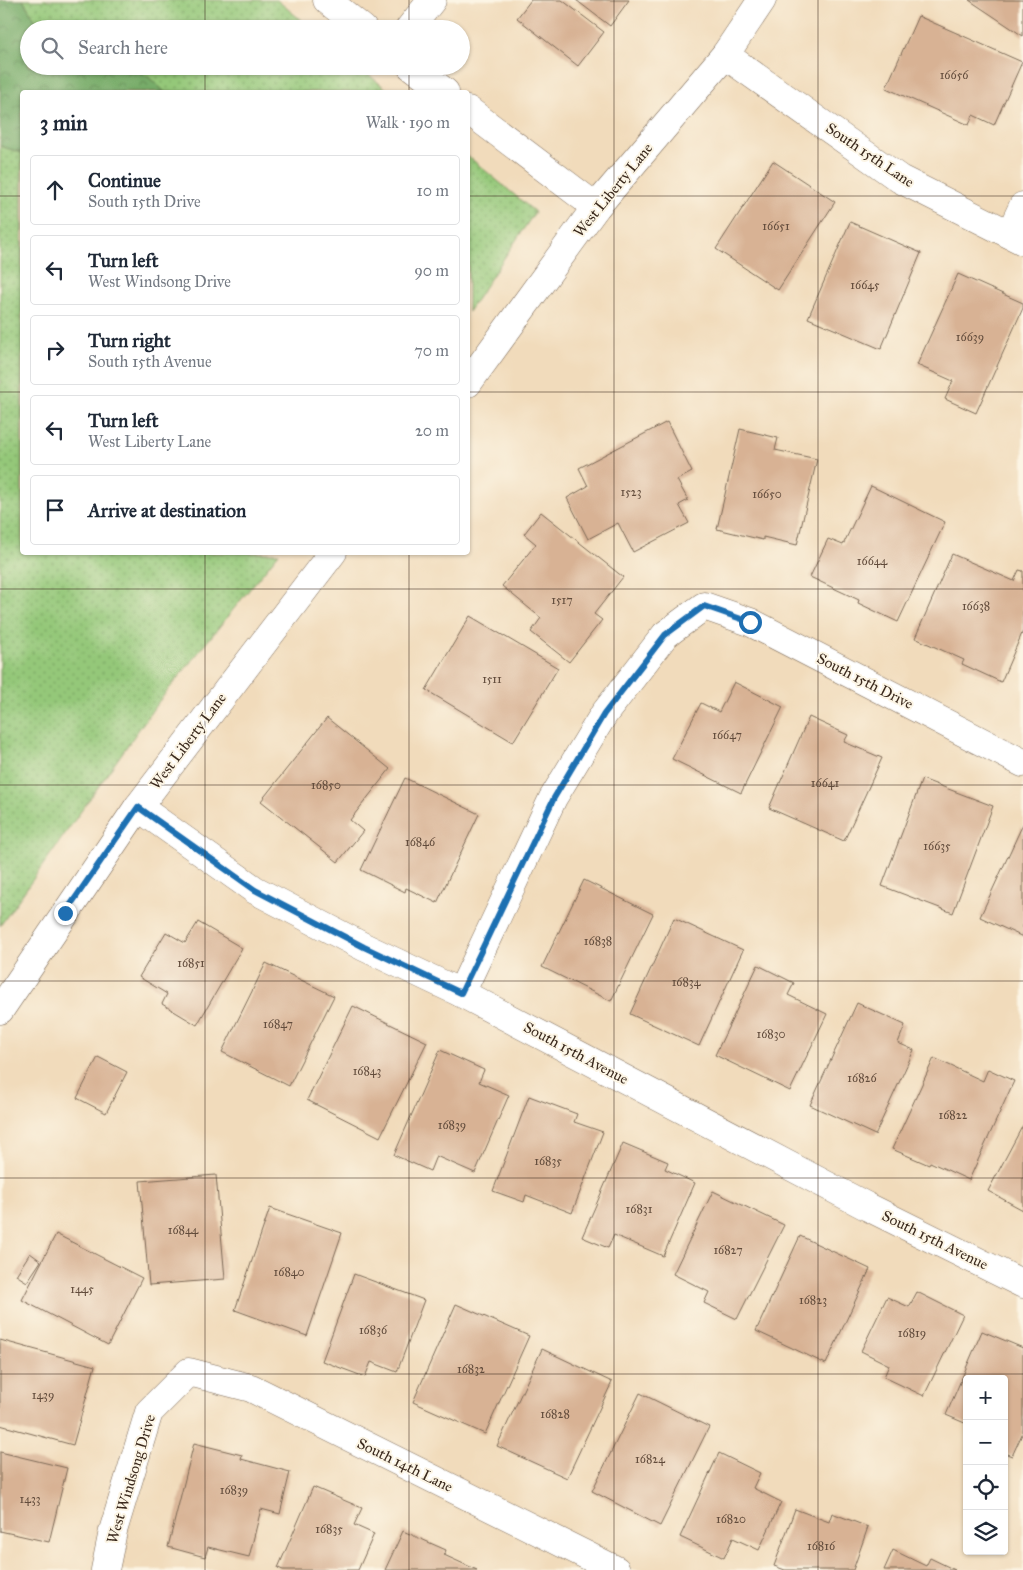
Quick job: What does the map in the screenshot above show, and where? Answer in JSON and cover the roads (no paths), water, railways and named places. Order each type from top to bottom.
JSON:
[{"type":"street","points":[[327,0],[352,20]]},
{"type":"street","points":[[416,20],[432,0]]},
{"type":"street","name":"West Liberty Lane","points":[[470,380],[596,206],[725,55],[762,0]]},
{"type":"street","name":"South 15th Lane","points":[[725,55],[900,179],[1017,237]]},
{"type":"street","points":[[423,75],[442,90]]},
{"type":"street","points":[[470,112],[596,206]]},
{"type":"street","points":[[1017,237],[1023,206]]},
{"type":"street","name":"West Liberty Lane","points":[[0,1010],[138,807],[331,555]]},
{"type":"street","name":"South 15th Drive","points":[[461,993],[554,798],[604,714],[665,635],[704,606],[750,622],[1023,762]]},
{"type":"street","name":"South 15th Avenue","points":[[138,807],[255,890],[364,947],[461,993],[868,1207],[1023,1284]]},
{"type":"street","name":"West Windsong Drive","points":[[105,1570],[113,1531],[148,1412],[189,1372]]},
{"type":"street","name":"South 14th Lane","points":[[189,1372],[251,1388],[616,1570]]}]
